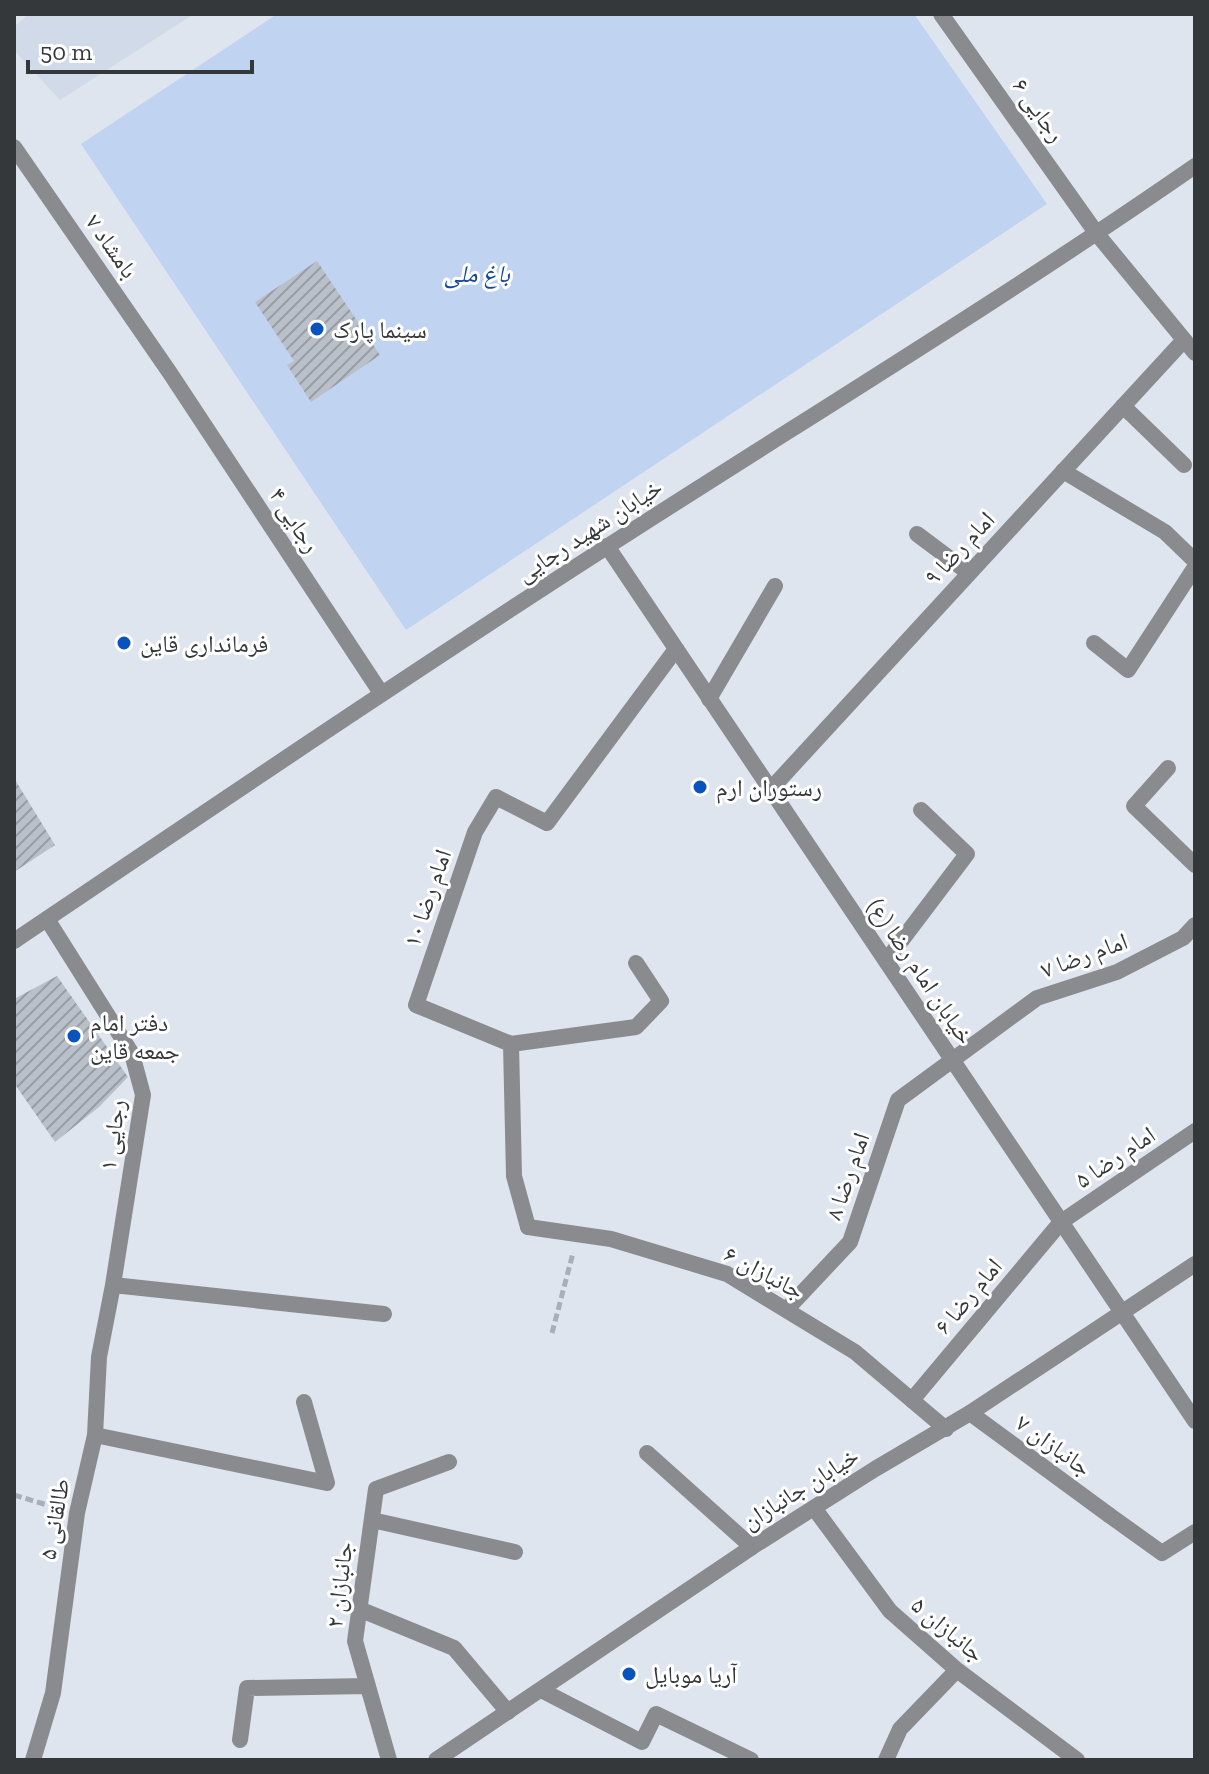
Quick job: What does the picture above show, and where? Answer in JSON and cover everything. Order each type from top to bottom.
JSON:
[{"type":"street","name":"رجایی ۶","points":[[941,14],[1097,234],[1191,341]]},
{"type":"street","name":"بامشاد ۷","points":[[14,147],[170,373]]},
{"type":"street","name":"خیابان شهید رجایی","points":[[14,941],[381,693],[1097,234],[1195,166]]},
{"type":"street","name":"امام رضا ۹","points":[[770,790],[1123,406],[1191,341]]},
{"type":"street","name":"رجایی ۴","points":[[170,373],[381,693]]},
{"type":"street","points":[[1123,406],[1184,465]]},
{"type":"street","points":[[1063,471],[1165,532],[1195,561]]},
{"type":"street","points":[[917,534],[969,573]]},
{"type":"street","name":"خیابان امام رضا (ع)","points":[[607,546],[1195,1421]]},
{"type":"street","points":[[1094,643],[1128,670],[1195,567]]},
{"type":"street","points":[[709,699],[775,586]]},
{"type":"street","name":"امام رضا ۱۰","points":[[511,1044],[416,1005],[475,832],[496,797],[547,823],[676,649]]},
{"type":"street","points":[[1168,768],[1134,806],[1195,865]]},
{"type":"street","points":[[886,961],[967,854],[921,810]]},
{"type":"street","name":"رجایی ۱","points":[[47,919],[132,1054],[143,1095],[113,1285]]},
{"type":"street","name":"امام رضا ۷","points":[[952,1061],[1037,998],[1117,972],[1183,938],[1195,925]]},
{"type":"street","points":[[511,1044],[636,1027],[661,1001],[636,963]]},
{"type":"street","name":"جانبازان ۶","points":[[511,1044],[514,1176],[528,1227],[611,1239],[727,1274],[855,1352],[946,1429]]},
{"type":"street","name":"امام رضا ۸","points":[[786,1310],[850,1242],[898,1100],[952,1061]]},
{"type":"street","name":"امام رضا ۵","points":[[1061,1222],[1195,1131]]},
{"type":"street","name":"امام رضا ۶","points":[[912,1400],[1061,1222]]},
{"type":"street","name":"خیابان جانبازان","points":[[436,1760],[752,1547],[875,1469],[946,1429],[1195,1264]]},
{"type":"street","points":[[113,1285],[384,1314]]},
{"type":"street","name":"طالقانی ۵","points":[[33,1760],[53,1693],[77,1513],[95,1435],[99,1357],[113,1285]]},
{"type":"street","points":[[95,1435],[327,1483],[304,1402]]},
{"type":"street","name":"جانبازان ۷","points":[[970,1413],[1162,1553],[1195,1532]]},
{"type":"street","points":[[647,1453],[752,1547]]},
{"type":"street","name":"جانبازان ۲","points":[[389,1760],[355,1641],[376,1489],[449,1462]]},
{"type":"street","name":"جانبازان ۵","points":[[814,1508],[890,1611],[957,1670],[1077,1760]]},
{"type":"street","points":[[372,1520],[515,1552]]},
{"type":"street","points":[[359,1609],[454,1648],[508,1712]]},
{"type":"street","points":[[886,1760],[900,1729],[957,1670]]},
{"type":"street","points":[[240,1740],[247,1688],[368,1686]]},
{"type":"street","points":[[541,1690],[642,1742],[656,1714],[743,1758]]},
{"type":"path","points":[[552,1333],[578,1234]]},
{"type":"path","points":[[14,1495],[77,1513]]},
{"type":"shaded area","points":[[29,14],[194,14],[60,100],[14,50],[14,27]]},
{"type":"green space","name":"باغ ملی","points":[[277,14],[914,14],[1047,204],[406,630],[81,144]]},
{"type":"building","name":"سینما پارک","points":[[317,261],[380,355],[311,402],[287,365],[294,361],[255,302]]},
{"type":"building","points":[[14,778],[55,845],[14,872]]},
{"type":"building","points":[[57,976],[128,1077],[99,1107],[55,1142],[14,1083],[14,999]]},
{"type":"place","name":"سینما پارک","points":[[317,329]]},
{"type":"place","name":"فرمانداری قاین","points":[[124,643]]},
{"type":"place","name":"رستوران ارم","points":[[700,787]]},
{"type":"place","name":"دفتر امام جمعه قاین","points":[[74,1036]]},
{"type":"place","name":"آریا موبایل","points":[[629,1674]]}]
